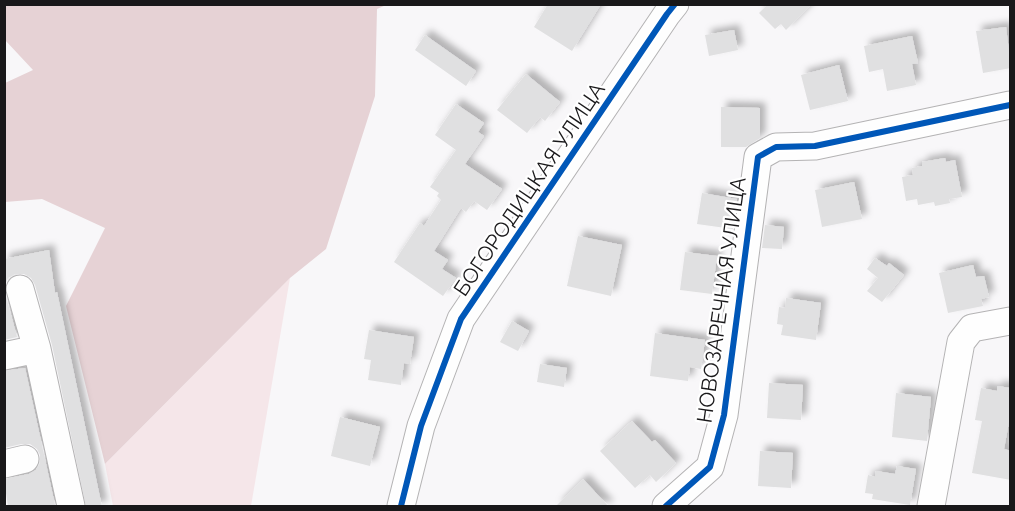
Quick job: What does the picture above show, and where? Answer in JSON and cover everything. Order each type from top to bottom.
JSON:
[{"type":"street","name":"БОГОРОДИЦКАЯ УЛИЦА","points":[[401,507],[421,426],[461,319],[675,4]]},
{"type":"street","name":"НОВОЗАРЕЧНАЯ УЛИЦА","points":[[666,507],[710,466],[724,416],[758,157],[776,147],[815,146],[1011,105]]},
{"type":"street","points":[[20,289],[37,349],[71,507]]},
{"type":"street","points":[[931,507],[961,342],[972,328],[1011,321]]},
{"type":"street","points":[[4,356],[37,349]]},
{"type":"shaded area","points":[[5,4],[386,5],[377,9],[375,96],[326,249],[290,278],[105,464],[66,306],[105,228],[42,199],[5,202],[5,83],[33,70],[5,40]]},
{"type":"shaded area","points":[[290,278],[251,506],[113,506],[105,464]]},
{"type":"building","points":[[548,4],[601,4],[572,51],[534,27]]},
{"type":"building","points":[[768,4],[812,4],[786,30],[781,24],[775,29],[759,13]]},
{"type":"building","points":[[1006,27],[1011,68],[983,73],[976,31]]},
{"type":"building","points":[[734,30],[738,50],[709,56],[705,35]]},
{"type":"building","points":[[425,35],[476,71],[466,86],[415,50]]},
{"type":"building","points":[[912,36],[918,63],[912,64],[916,85],[887,91],[883,69],[869,72],[864,46]]},
{"type":"building","points":[[839,65],[848,101],[810,110],[801,75]]},
{"type":"building","points":[[526,74],[560,102],[545,121],[540,117],[527,133],[497,110]]},
{"type":"building","points":[[456,104],[484,123],[478,132],[484,136],[465,164],[502,189],[487,210],[474,201],[466,212],[461,208],[434,251],[448,260],[442,269],[456,278],[443,296],[394,262],[420,223],[424,226],[441,200],[437,196],[439,193],[430,187],[456,150],[435,135]]},
{"type":"building","points":[[721,107],[760,108],[760,138],[746,147],[721,147]]},
{"type":"building","points":[[945,158],[946,162],[955,160],[962,197],[949,199],[950,203],[935,206],[934,202],[918,205],[917,199],[906,201],[902,177],[913,175],[912,168],[922,166],[922,162]]},
{"type":"building","points":[[854,182],[862,219],[822,227],[815,190]]},
{"type":"building","points":[[702,193],[737,199],[733,229],[697,224]]},
{"type":"building","points":[[765,225],[784,227],[782,249],[762,248]]},
{"type":"building","points":[[578,236],[622,245],[611,296],[567,286]]},
{"type":"building","points":[[49,250],[55,293],[57,292],[102,507],[86,507],[52,345],[35,285],[31,278],[24,274],[15,274],[8,278],[5,285],[17,337],[4,340],[4,259]]},
{"type":"building","points":[[685,252],[717,256],[712,294],[680,290]]},
{"type":"building","points":[[875,258],[887,266],[889,263],[904,275],[882,302],[867,291],[878,278],[867,269]]},
{"type":"building","points":[[973,265],[976,277],[984,276],[989,297],[981,299],[983,306],[948,313],[939,273]]},
{"type":"building","points":[[786,298],[821,303],[816,340],[781,335],[783,325],[777,324],[779,307],[785,308]]},
{"type":"building","points":[[512,321],[529,331],[518,351],[500,342]]},
{"type":"building","points":[[369,330],[414,337],[410,364],[404,363],[401,385],[368,380],[371,360],[364,359]]},
{"type":"building","points":[[655,333],[705,340],[701,369],[690,367],[688,381],[650,376]]},
{"type":"building","points":[[540,364],[567,368],[564,387],[537,382]]},
{"type":"building","points":[[25,368],[55,505],[51,507],[8,507],[4,479],[29,474],[36,470],[40,463],[37,449],[30,444],[4,448],[4,371]]},
{"type":"building","points":[[769,383],[803,385],[801,420],[767,418]]},
{"type":"building","points":[[997,386],[1011,388],[1011,411],[1004,449],[1011,451],[1011,480],[972,473],[982,421],[975,420],[981,388],[997,391]]},
{"type":"building","points":[[896,393],[931,397],[927,441],[892,437]]},
{"type":"building","points":[[340,417],[380,427],[370,466],[331,456]]},
{"type":"building","points":[[632,421],[652,442],[655,440],[676,463],[656,482],[650,475],[635,488],[600,451]]},
{"type":"building","points":[[760,451],[793,453],[791,488],[758,486]]},
{"type":"building","points":[[897,466],[916,469],[910,505],[872,499],[873,494],[865,493],[868,475],[875,477],[876,471],[895,474]]},
{"type":"building","points":[[583,479],[609,507],[555,507]]},
{"type":"cycle path","points":[[401,506],[421,426],[461,319],[675,4]]},
{"type":"cycle path","points":[[666,506],[710,467],[724,415],[758,157],[776,147],[815,146],[1010,105]]}]
